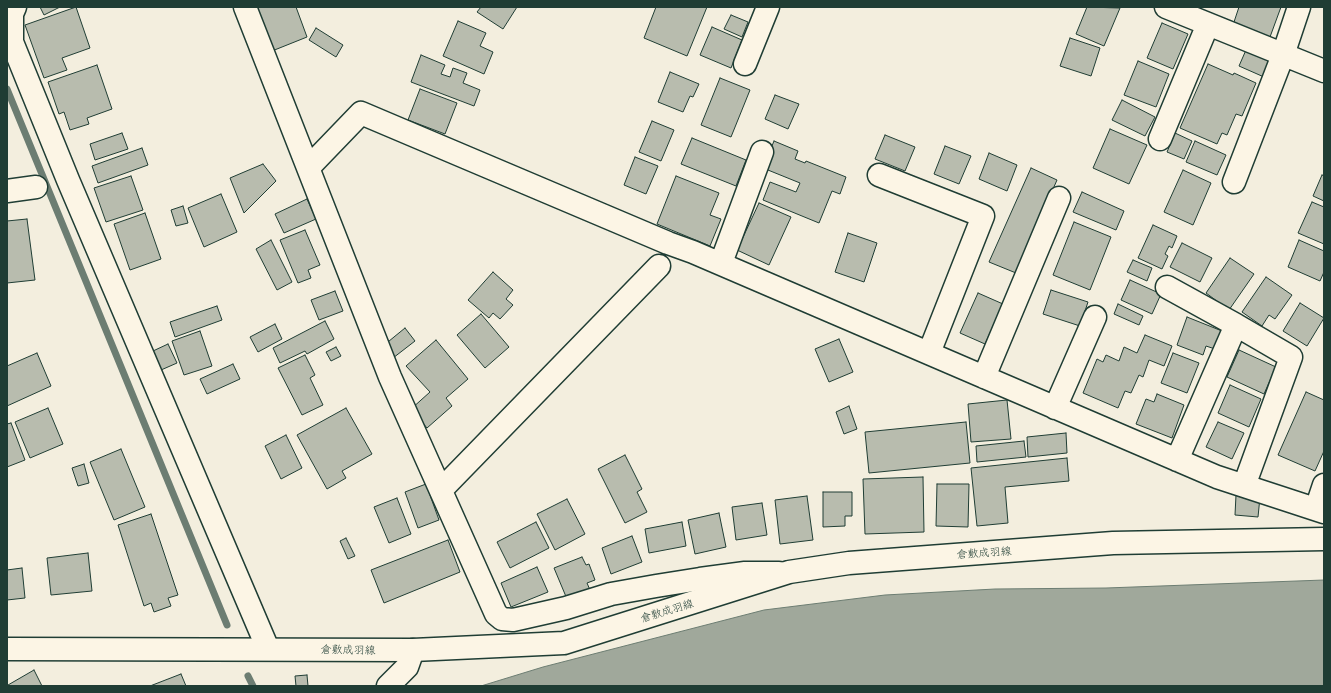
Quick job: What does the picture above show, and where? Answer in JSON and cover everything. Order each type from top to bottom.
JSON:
[{"type":"street","points":[[15,7],[12,14],[12,42],[68,180],[268,649]]},
{"type":"street","points":[[245,7],[309,167],[390,377],[496,614],[502,619],[513,620],[566,608],[611,594],[700,578],[745,573],[788,572]]},
{"type":"street","points":[[745,64],[768,7]]},
{"type":"street","points":[[1166,7],[1324,71]]},
{"type":"street","points":[[1234,182],[1283,55],[1299,7]]},
{"type":"street","points":[[1160,139],[1208,24]]},
{"type":"street","points":[[309,167],[361,113],[668,243],[721,263],[1216,477],[1320,510],[1324,485]]},
{"type":"street","points":[[721,263],[762,152]]},
{"type":"street","points":[[879,175],[983,216],[929,353]]},
{"type":"street","points":[[7,191],[36,187]]},
{"type":"street","points":[[984,377],[1060,198]]},
{"type":"street","points":[[441,490],[659,266]]},
{"type":"street","points":[[1167,287],[1291,357],[1244,486]]},
{"type":"street","points":[[1055,408],[1095,317]]},
{"type":"street","points":[[1176,460],[1236,325]]},
{"type":"street","name":"倉敷成羽線","points":[[7,649],[413,650],[564,643],[788,572],[849,563],[1113,543],[1324,539]]},
{"type":"street","points":[[388,686],[407,667],[413,650]]},
{"type":"shaded area","points":[[1324,580],[1324,686],[481,686],[543,667],[764,610],[885,595],[995,589],[1106,588]]},
{"type":"building","points":[[40,7],[60,7],[44,15]]},
{"type":"building","points":[[76,7],[90,48],[62,58],[67,70],[44,78],[25,25]]},
{"type":"building","points":[[257,7],[296,7],[307,37],[272,51]]},
{"type":"building","points":[[481,7],[517,7],[503,29],[477,12]]},
{"type":"building","points":[[656,7],[707,7],[687,56],[644,38]]},
{"type":"building","points":[[1087,7],[1120,8],[1104,46],[1076,34]]},
{"type":"building","points":[[1239,7],[1281,7],[1270,37],[1233,25]]},
{"type":"building","points":[[731,15],[748,22],[742,37],[724,29]]},
{"type":"building","points":[[458,21],[486,33],[480,46],[493,52],[484,74],[443,56]]},
{"type":"building","points":[[1162,23],[1188,34],[1173,69],[1147,58]]},
{"type":"building","points":[[712,27],[742,40],[731,68],[700,55]]},
{"type":"building","points":[[316,28],[343,45],[336,57],[309,40]]},
{"type":"building","points":[[1070,38],[1100,48],[1091,76],[1060,66]]},
{"type":"building","points":[[1246,50],[1270,61],[1264,77],[1239,66]]},
{"type":"building","points":[[421,55],[445,65],[441,74],[450,77],[453,68],[467,73],[463,83],[480,90],[474,106],[411,82]]},
{"type":"building","points":[[1138,61],[1169,74],[1156,107],[1124,95]]},
{"type":"building","points":[[1208,64],[1233,75],[1234,73],[1256,83],[1242,116],[1236,114],[1227,135],[1222,133],[1217,144],[1180,128]]},
{"type":"building","points":[[97,65],[112,109],[87,118],[89,124],[70,130],[64,112],[59,114],[48,82]]},
{"type":"building","points":[[670,72],[699,84],[693,97],[690,96],[683,112],[658,102]]},
{"type":"building","points":[[720,78],[750,90],[731,137],[701,125]]},
{"type":"building","points":[[420,89],[457,103],[445,134],[408,120]]},
{"type":"building","points":[[775,95],[799,104],[788,129],[765,119]]},
{"type":"building","points":[[1122,100],[1155,117],[1145,136],[1112,120]]},
{"type":"building","points":[[652,121],[674,130],[661,161],[639,152]]},
{"type":"building","points":[[1110,129],[1147,145],[1129,184],[1093,168]]},
{"type":"building","points":[[122,133],[128,149],[95,160],[90,144]]},
{"type":"building","points":[[1175,133],[1192,141],[1184,159],[1167,152]]},
{"type":"building","points":[[885,135],[915,147],[905,171],[875,159]]},
{"type":"building","points":[[692,138],[746,160],[736,186],[681,164]]},
{"type":"building","points":[[774,141],[798,151],[795,159],[805,163],[806,161],[846,177],[840,194],[832,191],[819,223],[763,200],[770,182],[796,192],[800,183],[763,168]]},
{"type":"building","points":[[1195,141],[1226,155],[1217,175],[1186,162]]},
{"type":"building","points":[[945,146],[971,156],[959,184],[934,174]]},
{"type":"building","points":[[142,148],[148,165],[98,183],[92,166]]},
{"type":"building","points":[[989,153],[1017,165],[1007,191],[979,179]]},
{"type":"building","points":[[635,157],[658,166],[646,194],[624,185]]},
{"type":"building","points":[[263,164],[276,181],[244,213],[230,178]]},
{"type":"building","points":[[1031,168],[1057,180],[1016,273],[989,262]]},
{"type":"building","points":[[1183,170],[1211,183],[1193,225],[1164,212]]},
{"type":"building","points":[[1322,175],[1324,176],[1324,201],[1313,196]]},
{"type":"building","points":[[131,176],[143,210],[106,222],[94,188]]},
{"type":"building","points":[[676,176],[719,193],[710,215],[721,219],[710,246],[657,224]]},
{"type":"building","points":[[1082,192],[1124,211],[1116,230],[1073,212]]},
{"type":"building","points":[[221,194],[237,232],[204,247],[188,208]]},
{"type":"building","points":[[307,199],[316,219],[284,233],[275,214]]},
{"type":"building","points":[[1312,202],[1324,207],[1324,244],[1298,233]]},
{"type":"building","points":[[759,203],[791,217],[769,265],[737,250]]},
{"type":"building","points":[[183,206],[188,223],[176,226],[171,210]]},
{"type":"building","points":[[145,213],[161,259],[130,270],[114,224]]},
{"type":"building","points":[[27,219],[35,280],[7,283],[7,221]]},
{"type":"building","points":[[1074,222],[1111,237],[1090,290],[1053,275]]},
{"type":"building","points":[[1153,225],[1177,236],[1172,248],[1169,246],[1165,254],[1168,256],[1162,269],[1138,258]]},
{"type":"building","points":[[305,230],[320,265],[308,270],[311,278],[298,283],[280,240]]},
{"type":"building","points":[[848,233],[877,243],[864,282],[835,272]]},
{"type":"building","points":[[271,240],[292,282],[277,290],[256,249]]},
{"type":"building","points":[[1299,240],[1324,251],[1324,272],[1320,281],[1288,267]]},
{"type":"building","points":[[1182,243],[1212,258],[1200,282],[1170,267]]},
{"type":"building","points":[[1230,258],[1254,274],[1229,310],[1206,293]]},
{"type":"building","points":[[1133,260],[1152,268],[1147,281],[1127,272]]},
{"type":"building","points":[[493,272],[513,290],[506,299],[513,305],[500,319],[493,313],[489,318],[468,300]]},
{"type":"building","points":[[1266,277],[1292,295],[1275,319],[1269,315],[1262,326],[1242,312]]},
{"type":"building","points":[[1130,280],[1161,294],[1152,314],[1121,300]]},
{"type":"building","points":[[1051,290],[1088,302],[1080,326],[1043,314]]},
{"type":"building","points":[[335,291],[343,311],[319,320],[311,300]]},
{"type":"building","points":[[978,293],[1003,304],[985,344],[960,333]]},
{"type":"building","points":[[1300,303],[1324,318],[1307,346],[1283,331]]},
{"type":"building","points":[[1118,304],[1143,316],[1139,325],[1114,314]]},
{"type":"building","points":[[217,306],[222,320],[175,337],[170,322]]},
{"type":"building","points":[[481,314],[509,347],[485,368],[457,335]]},
{"type":"building","points":[[1187,317],[1222,331],[1215,349],[1206,346],[1203,355],[1177,345]]},
{"type":"building","points":[[325,321],[334,339],[307,354],[305,351],[280,363],[273,348]]},
{"type":"building","points":[[275,324],[282,339],[258,352],[250,337]]},
{"type":"building","points":[[405,328],[415,341],[393,358],[383,346]]},
{"type":"building","points":[[200,331],[212,366],[184,375],[172,341]]},
{"type":"building","points":[[1145,335],[1172,346],[1164,366],[1149,360],[1143,377],[1139,375],[1131,393],[1125,391],[1118,408],[1083,393],[1097,359],[1103,362],[1106,355],[1119,361],[1124,347],[1137,353]]},
{"type":"building","points":[[839,339],[853,372],[829,382],[815,349]]},
{"type":"building","points":[[436,340],[468,379],[446,398],[452,406],[427,428],[411,409],[430,392],[406,366]]},
{"type":"building","points":[[168,344],[177,363],[161,370],[153,351]]},
{"type":"building","points":[[336,347],[341,356],[331,361],[326,352]]},
{"type":"building","points":[[1239,350],[1276,367],[1264,394],[1227,377]]},
{"type":"building","points":[[37,353],[51,386],[7,406],[7,366]]},
{"type":"building","points":[[1173,353],[1199,363],[1187,393],[1161,383]]},
{"type":"building","points":[[305,355],[315,375],[310,378],[323,405],[302,415],[278,368]]},
{"type":"building","points":[[233,364],[240,379],[207,394],[200,379]]},
{"type":"building","points":[[1230,385],[1261,399],[1249,427],[1218,413]]},
{"type":"building","points":[[1306,392],[1324,400],[1324,451],[1315,471],[1278,455]]},
{"type":"building","points":[[1157,394],[1184,405],[1172,438],[1136,424],[1146,399],[1154,402]]},
{"type":"building","points":[[1007,400],[1011,439],[971,442],[968,404]]},
{"type":"building","points":[[849,406],[857,429],[844,434],[836,412]]},
{"type":"building","points":[[48,408],[63,444],[30,458],[15,422]]},
{"type":"building","points":[[346,408],[372,454],[342,471],[346,478],[327,489],[297,435]]},
{"type":"building","points":[[966,422],[970,463],[869,473],[865,432]]},
{"type":"building","points":[[1218,422],[1244,433],[1232,459],[1206,447]]},
{"type":"building","points":[[11,423],[25,460],[7,467],[7,424]]},
{"type":"building","points":[[1066,433],[1067,453],[1028,457],[1027,437]]},
{"type":"building","points":[[286,435],[302,468],[281,479],[265,446]]},
{"type":"building","points":[[1024,441],[1026,457],[977,462],[976,446]]},
{"type":"building","points":[[121,449],[145,507],[114,520],[90,462]]},
{"type":"building","points":[[625,455],[642,489],[637,492],[647,512],[625,523],[598,469]]},
{"type":"building","points":[[1067,458],[1069,481],[1005,487],[1008,523],[977,526],[971,468]]},
{"type":"building","points":[[84,464],[89,483],[78,486],[72,468]]},
{"type":"building","points":[[923,477],[924,532],[865,534],[863,479]]},
{"type":"building","points":[[426,484],[439,520],[418,528],[405,492]]},
{"type":"building","points":[[937,484],[969,484],[968,527],[936,526]]},
{"type":"building","points":[[823,492],[852,492],[852,516],[845,516],[845,526],[823,527]]},
{"type":"building","points":[[1236,495],[1260,497],[1258,517],[1235,515]]},
{"type":"building","points":[[807,496],[813,540],[780,544],[775,500]]},
{"type":"building","points":[[397,498],[411,534],[389,543],[374,507]]},
{"type":"building","points":[[567,499],[585,534],[555,550],[537,514]]},
{"type":"building","points":[[762,503],[767,535],[736,540],[732,507]]},
{"type":"building","points":[[719,513],[726,547],[695,554],[688,520]]},
{"type":"building","points":[[151,514],[178,595],[168,598],[171,606],[154,612],[151,603],[144,606],[118,525]]},
{"type":"building","points":[[536,522],[549,548],[510,568],[497,542]]},
{"type":"building","points":[[682,522],[686,546],[649,553],[645,529]]},
{"type":"building","points":[[632,536],[642,562],[611,574],[602,548]]},
{"type":"building","points":[[346,538],[355,556],[348,559],[340,541]]},
{"type":"building","points":[[448,540],[460,572],[384,603],[371,570]]},
{"type":"building","points":[[88,553],[92,591],[51,595],[47,558]]},
{"type":"building","points":[[582,557],[586,565],[589,564],[595,580],[587,583],[590,590],[567,599],[554,568]]},
{"type":"building","points":[[537,567],[548,592],[511,607],[501,583]]},
{"type":"building","points":[[22,568],[25,598],[7,600],[7,570]]},
{"type":"building","points":[[34,670],[42,686],[8,686],[8,685]]},
{"type":"building","points":[[181,674],[186,686],[150,686]]},
{"type":"building","points":[[307,675],[308,686],[296,686],[295,676]]},
{"type":"waterway","points":[[7,89],[227,625]]},
{"type":"waterway","points":[[248,676],[253,686]]}]
